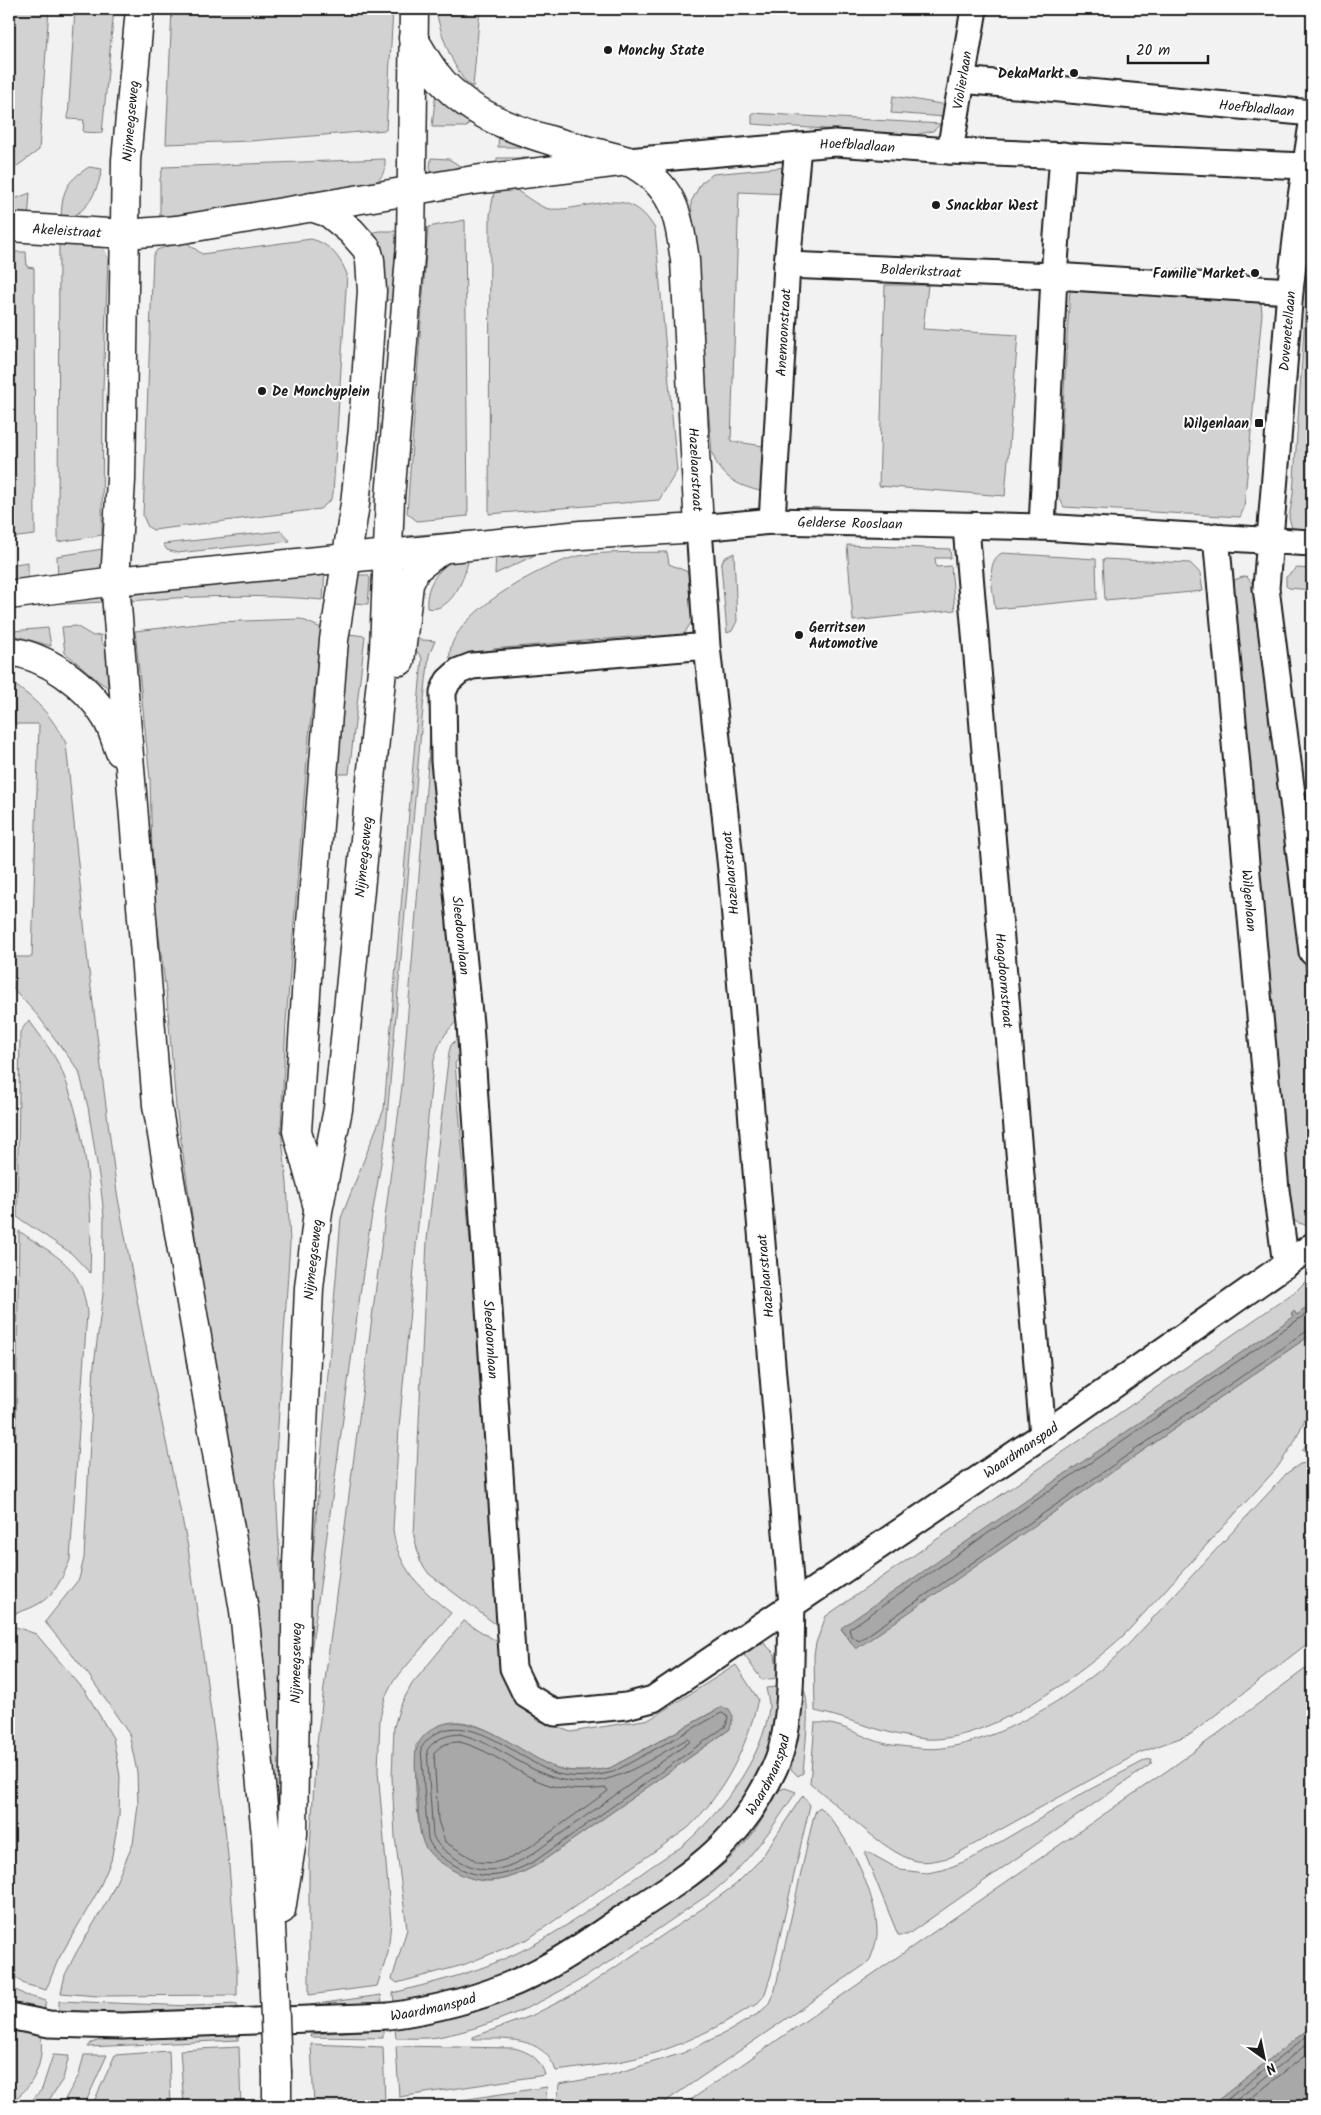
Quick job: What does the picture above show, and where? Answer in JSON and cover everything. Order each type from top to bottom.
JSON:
[{"type":"main road","name":"Nijmeegseweg","points":[[125,234],[126,160],[140,9]]},
{"type":"main road","points":[[9,595],[115,581],[388,554],[390,498],[411,245],[414,9]]},
{"type":"main road","name":"Hazelaarstraat","points":[[413,38],[436,74],[453,92],[493,121],[628,162],[644,170],[663,186],[678,217],[684,260],[699,528]]},
{"type":"main road","name":"Hoefbladlaan","points":[[413,190],[506,176],[628,162]]},
{"type":"main road","points":[[115,581],[121,480],[125,234],[177,230],[413,190]]},
{"type":"main road","points":[[311,207],[329,213],[351,231],[367,249],[370,260],[372,291],[356,504],[334,640],[296,1131],[318,1211]]},
{"type":"main road","name":"Akeleistraat","points":[[9,227],[125,234]]},
{"type":"main road","name":"Gelderse Rooslaan","points":[[388,554],[581,535],[699,528]]},
{"type":"main road","points":[[356,930],[372,908],[409,584],[416,569],[442,549]]},
{"type":"main road","name":"Nijmeegseweg","points":[[273,1965],[293,1834],[297,1565],[309,1288],[318,1211],[338,1109],[384,650],[388,554]]},
{"type":"main road","name":"Nijmeegseweg","points":[[115,581],[157,1104],[244,1610],[266,1836],[278,2106]]},
{"type":"main road","points":[[9,651],[20,653],[63,671],[75,680],[105,716],[129,774]]},
{"type":"street","name":"Violierlaan","points":[[950,151],[974,9]]},
{"type":"street","name":"Hoefbladlaan","points":[[962,80],[1312,113]]},
{"type":"street","name":"Dovenetellaan","points":[[1269,539],[1290,291],[1306,198],[1305,166],[1312,124]]},
{"type":"street","name":"Hoefbladlaan","points":[[628,162],[835,143],[950,151],[1305,166]]},
{"type":"street","name":"Anemoonstraat","points":[[772,521],[787,265],[798,146]]},
{"type":"street","points":[[1042,527],[1054,276],[1063,155]]},
{"type":"street","name":"Bolderikstraat","points":[[787,265],[1054,276],[1290,291]]},
{"type":"street","name":"Gelderse Rooslaan","points":[[699,528],[772,521],[966,527],[1042,527],[1312,543]]},
{"type":"street","name":"Haagdoornstraat","points":[[966,527],[1043,1435]]},
{"type":"street","name":"Hazelaarstraat","points":[[699,528],[707,646],[731,870],[792,1605]]},
{"type":"street","name":"Wilgenlaan","points":[[1216,536],[1276,1190],[1286,1265]]},
{"type":"street","points":[[1269,539],[1266,588],[1312,952]]},
{"type":"street","name":"Sleedoornlaan","points":[[707,646],[472,666],[459,671],[448,681],[442,692],[444,761],[470,1024],[513,1668],[526,1695],[555,1713],[626,1706],[653,1699],[792,1605]]},
{"type":"street","name":"Waardmanspad","points":[[9,2016],[48,2024],[122,2026],[389,2016],[431,2009],[484,1994],[514,1983],[560,1960],[712,1857],[739,1828],[756,1803],[774,1768],[786,1726],[792,1605],[1043,1435],[1312,1246]]},
{"type":"shaded area","points":[[9,9],[49,9],[39,150],[9,172]]},
{"type":"shaded area","points":[[75,9],[114,9],[102,133],[83,132],[84,120],[68,119]]},
{"type":"shaded area","points":[[172,9],[393,9],[386,130],[250,141],[166,144]]},
{"type":"shaded area","points":[[436,9],[480,9],[473,87],[460,74],[454,64],[440,28]]},
{"type":"shaded area","points":[[436,91],[470,119],[467,127],[432,127]]},
{"type":"shaded area","points":[[893,96],[947,105],[946,117],[891,113]]},
{"type":"shaded area","points":[[752,113],[941,124],[933,131],[914,135],[752,124]]},
{"type":"shaded area","points":[[499,133],[545,147],[498,147]]},
{"type":"shaded area","points":[[431,158],[449,159],[465,169],[434,176],[430,169]]},
{"type":"shaded area","points":[[497,158],[572,158],[497,172]]},
{"type":"shaded area","points":[[385,159],[384,171],[379,179],[361,189],[160,218],[160,179],[163,167]]},
{"type":"shaded area","points":[[89,167],[102,169],[94,194],[78,213],[61,220],[62,202],[66,189],[81,172]]},
{"type":"shaded area","points":[[787,167],[786,194],[739,192],[731,441],[770,447],[767,493],[741,485],[727,476],[721,470],[712,453],[691,202],[701,183],[713,174]]},
{"type":"shaded area","points":[[509,185],[534,202],[549,209],[620,202],[633,206],[644,214],[655,229],[677,471],[659,500],[489,514],[490,215],[495,186]]},
{"type":"shaded area","points":[[30,193],[28,220],[9,219],[9,201]]},
{"type":"shaded area","points":[[465,220],[468,516],[417,521],[407,513],[428,227]]},
{"type":"shaded area","points":[[397,231],[392,300],[378,300],[369,233]]},
{"type":"shaded area","points":[[311,239],[328,247],[341,262],[347,274],[333,494],[330,501],[320,509],[153,530],[148,527],[143,516],[153,256],[157,250],[183,240],[202,254]]},
{"type":"shaded area","points":[[1312,239],[1312,530],[1292,528],[1289,518],[1293,494],[1310,241]]},
{"type":"shaded area","points":[[59,242],[102,246],[108,258],[103,389],[102,535],[58,542]]},
{"type":"shaded area","points":[[9,252],[26,252],[27,267],[34,268],[35,535],[9,538]]},
{"type":"shaded area","points":[[885,285],[928,285],[923,329],[1018,335],[1005,496],[879,486]]},
{"type":"shaded area","points":[[1070,288],[1261,303],[1262,313],[1244,508],[1240,517],[1064,507],[1058,495]]},
{"type":"shaded area","points":[[281,531],[290,541],[177,553],[167,550],[163,544]]},
{"type":"shaded area","points":[[467,531],[467,537],[406,544],[406,536]]},
{"type":"shaded area","points":[[847,545],[950,549],[951,558],[935,558],[936,567],[951,566],[955,610],[853,621]]},
{"type":"shaded area","points":[[103,549],[103,574],[58,581],[57,556]]},
{"type":"shaded area","points":[[544,551],[495,574],[496,552]]},
{"type":"shaded area","points":[[667,552],[669,564],[688,572],[693,619],[683,636],[650,644],[641,636],[493,649],[486,658],[452,661],[450,659],[452,643],[463,626],[479,610],[499,594],[544,569],[563,561],[589,554]]},
{"type":"shaded area","points":[[734,553],[737,621],[732,631],[727,633],[721,565],[724,558]]},
{"type":"shaded area","points":[[1002,553],[1096,559],[1097,599],[995,609],[991,578],[992,570],[996,557]]},
{"type":"shaded area","points":[[460,555],[469,555],[465,572],[457,591],[444,605],[436,608],[427,608],[428,591],[431,583],[440,570]]},
{"type":"shaded area","points":[[1103,559],[1190,563],[1200,573],[1203,591],[1105,600]]},
{"type":"shaded area","points":[[28,562],[28,585],[9,589],[9,565]]},
{"type":"shaded area","points":[[1297,568],[1312,569],[1312,590],[1289,588],[1286,586],[1286,577]]},
{"type":"shaded area","points":[[325,569],[323,600],[226,596],[129,601],[130,591]]},
{"type":"shaded area","points":[[358,575],[368,575],[370,579],[368,604],[353,603],[355,577]]},
{"type":"shaded area","points":[[1246,576],[1253,584],[1312,1018],[1312,1227],[1296,1222],[1289,1214],[1239,674],[1234,580]]},
{"type":"shaded area","points":[[103,593],[104,602],[66,604],[58,600]]},
{"type":"shaded area","points":[[301,619],[321,628],[309,736],[286,1022],[281,1130],[287,1183],[290,1243],[275,1471],[284,1638],[285,1831],[278,1831],[263,1661],[203,1290],[176,1107],[167,1000],[153,890],[150,779],[135,631],[216,622]]},
{"type":"shaded area","points":[[76,626],[93,636],[101,635],[101,642],[106,647],[108,687],[65,653],[62,627]]},
{"type":"shaded area","points":[[48,628],[51,646],[9,634],[12,631]]},
{"type":"shaded area","points":[[349,634],[365,636],[349,774],[337,774]]},
{"type":"shaded area","points":[[412,639],[435,641],[429,655],[423,708],[385,1140],[367,1244],[310,1659],[303,1675],[341,1218],[384,1109],[422,658],[412,645]]},
{"type":"shaded area","points":[[15,685],[32,698],[44,711],[66,743],[88,964],[117,1193],[144,1337],[188,1547],[218,1762],[229,1865],[237,1965],[237,1995],[97,1996],[61,1993],[65,1975],[109,1898],[133,1844],[138,1805],[137,1772],[129,1734],[88,1674],[45,1622],[79,1579],[84,1558],[94,1365],[103,1294],[104,1216],[88,1107],[79,1071],[38,1016],[12,987],[11,957],[32,957],[39,724],[15,724]]},
{"type":"shaded area","points":[[433,702],[459,1019],[442,1040],[433,1065],[399,1428],[393,1529],[395,1543],[405,1567],[430,1596],[451,1613],[393,1682],[385,1698],[380,1718],[378,1771],[391,1922],[388,1953],[377,1986],[309,1995],[309,1864],[316,1750],[402,1086]]},
{"type":"shaded area","points":[[29,1020],[59,1064],[78,1120],[87,1170],[91,1222],[90,1273],[71,1253],[17,1217],[20,1032]]},
{"type":"shaded area","points":[[461,1035],[463,1055],[455,1063],[502,1621],[498,1626],[429,1574],[420,1561],[414,1536],[427,1240],[449,1052],[451,1045]]},
{"type":"shaded area","points":[[19,1231],[55,1255],[73,1272],[84,1296],[87,1313],[70,1560],[60,1581],[49,1596],[35,1606],[13,1614]]},
{"type":"shaded area","points":[[1312,1275],[1312,1304],[1297,1315],[1295,1312],[1291,1314],[1294,1317],[841,1629],[856,1648],[1312,1334],[1312,1403],[1295,1441],[1277,1468],[1125,1634],[1107,1650],[1033,1703],[977,1730],[951,1737],[926,1739],[912,1737],[815,1711],[814,1655],[816,1643],[826,1616],[1296,1291]]},
{"type":"shaded area","points":[[1312,1431],[1312,1451],[1303,1451],[1303,1450]]},
{"type":"shaded area","points":[[1312,1462],[1312,1640],[1191,1734],[1139,1753],[951,1857],[932,1861],[922,1862],[913,1860],[888,1847],[860,1826],[810,1783],[815,1723],[835,1725],[882,1743],[935,1749],[972,1742],[996,1733],[1044,1709],[1066,1695],[1126,1647],[1287,1473],[1300,1464]]},
{"type":"shaded area","points":[[464,1621],[504,1646],[517,1692],[537,1720],[571,1732],[650,1719],[736,1665],[758,1699],[741,1752],[732,1769],[713,1800],[688,1828],[528,1939],[463,1965],[397,1983],[392,1979],[407,1929],[395,1837],[392,1777],[394,1727],[400,1706],[412,1684]],"holes":[[[714,1711],[730,1729],[537,1865],[513,1876],[491,1881],[480,1880],[458,1872],[431,1855],[420,1831],[417,1807],[416,1745],[444,1724],[458,1722],[472,1724],[502,1738],[544,1763],[564,1770],[577,1771],[610,1768]]]},
{"type":"shaded area","points":[[13,1626],[36,1634],[85,1691],[113,1738],[120,1776],[119,1816],[111,1861],[98,1891],[58,1960],[46,1990],[24,1984],[9,1972]]},
{"type":"shaded area","points":[[764,1643],[775,1654],[778,1678],[762,1680],[742,1652],[757,1644]]},
{"type":"shaded area","points":[[1312,1664],[1312,2026],[1211,2106],[682,2106],[1181,1761]]},
{"type":"shaded area","points":[[777,1687],[773,1730],[760,1771],[738,1809],[701,1851],[570,1941],[535,1961],[500,1976],[466,1987],[394,2003],[393,1993],[479,1969],[529,1947],[573,1921],[681,1847],[710,1819],[749,1765],[766,1726],[769,1707],[766,1688]]},
{"type":"shaded area","points":[[803,1688],[807,1705],[807,1729],[803,1773],[798,1776],[791,1769]]},
{"type":"shaded area","points":[[1152,1759],[1151,1764],[907,1935],[898,1935],[865,1854],[866,1851],[900,1870],[927,1873],[943,1870],[971,1859],[1087,1791],[1146,1760]]},
{"type":"shaded area","points":[[785,1788],[796,1792],[769,1832],[727,1880],[714,1891],[616,1957],[548,1997],[513,2014],[476,2028],[438,2037],[396,2038],[395,2028],[475,2012],[532,1990],[583,1961],[688,1892],[721,1867],[749,1838],[763,1818],[777,1791]]},
{"type":"shaded area","points":[[803,1795],[810,1805],[771,1975],[764,1996],[754,2007],[753,2005],[728,2021],[700,2035],[657,2052],[622,2061],[556,2071],[550,2059],[533,2045],[510,2040],[473,2039],[473,2037],[531,2016],[580,1991],[735,1885],[760,1860]]},
{"type":"shaded area","points":[[820,1807],[840,1831],[849,1847],[858,1864],[871,1898],[877,1933],[875,1946],[869,1962],[659,2106],[552,2106],[558,2096],[559,2084],[611,2075],[683,2053],[729,2031],[759,2013],[768,2005],[775,1990],[813,1819],[816,1810]]},
{"type":"shaded area","points":[[9,1986],[25,1995],[46,2001],[44,2010],[9,2004]]},
{"type":"shaded area","points":[[381,1995],[382,2004],[310,2009],[310,2005]]},
{"type":"shaded area","points":[[59,2001],[192,2006],[237,2004],[238,2011],[113,2014],[59,2012]]},
{"type":"shaded area","points":[[9,2030],[41,2036],[41,2056],[35,2075],[25,2091],[9,2103]]},
{"type":"shaded area","points":[[383,2030],[383,2038],[310,2037],[311,2034]]},
{"type":"shaded area","points":[[238,2035],[238,2040],[88,2047],[91,2043],[101,2040]]},
{"type":"shaded area","points":[[311,2044],[383,2047],[385,2102],[365,2106],[314,2106]]},
{"type":"shaded area","points":[[396,2046],[514,2048],[537,2060],[545,2075],[399,2097]]},
{"type":"shaded area","points":[[239,2047],[241,2106],[184,2106],[180,2050]]},
{"type":"shaded area","points":[[169,2051],[171,2106],[92,2106],[115,2055]]},
{"type":"shaded area","points":[[53,2055],[69,2056],[63,2079],[45,2106],[27,2106],[42,2089]]},
{"type":"shaded area","points":[[84,2055],[107,2055],[84,2106],[61,2106],[79,2075]]},
{"type":"shaded area","points":[[547,2087],[545,2106],[422,2106]]},
{"type":"water","points":[[1312,1304],[1312,1334],[856,1649],[841,1628],[1293,1317],[1291,1314],[1294,1311],[1297,1315]]},
{"type":"water","points":[[722,1707],[729,1709],[733,1716],[730,1729],[537,1865],[513,1876],[491,1881],[470,1878],[438,1861],[423,1842],[419,1823],[415,1766],[416,1752],[418,1745],[427,1733],[442,1724],[458,1722],[475,1726],[492,1732],[554,1767],[568,1771],[590,1771],[610,1768]]},
{"type":"water","points":[[1312,2026],[1312,2106],[1211,2106],[1218,2100]]},
{"type":"place","name":"Monchy State","points":[[608,50]]},
{"type":"place","name":"DekaMarkt","points":[[1074,73]]},
{"type":"place","name":"Snackbar West","points":[[936,205]]},
{"type":"place","name":"Familie Market","points":[[1255,273]]},
{"type":"place","name":"De Monchyplein","points":[[262,391]]},
{"type":"place","name":"Wilgenlaan","points":[[1259,423]]},
{"type":"place","name":"Gerritsen Automotive","points":[[799,635]]}]
